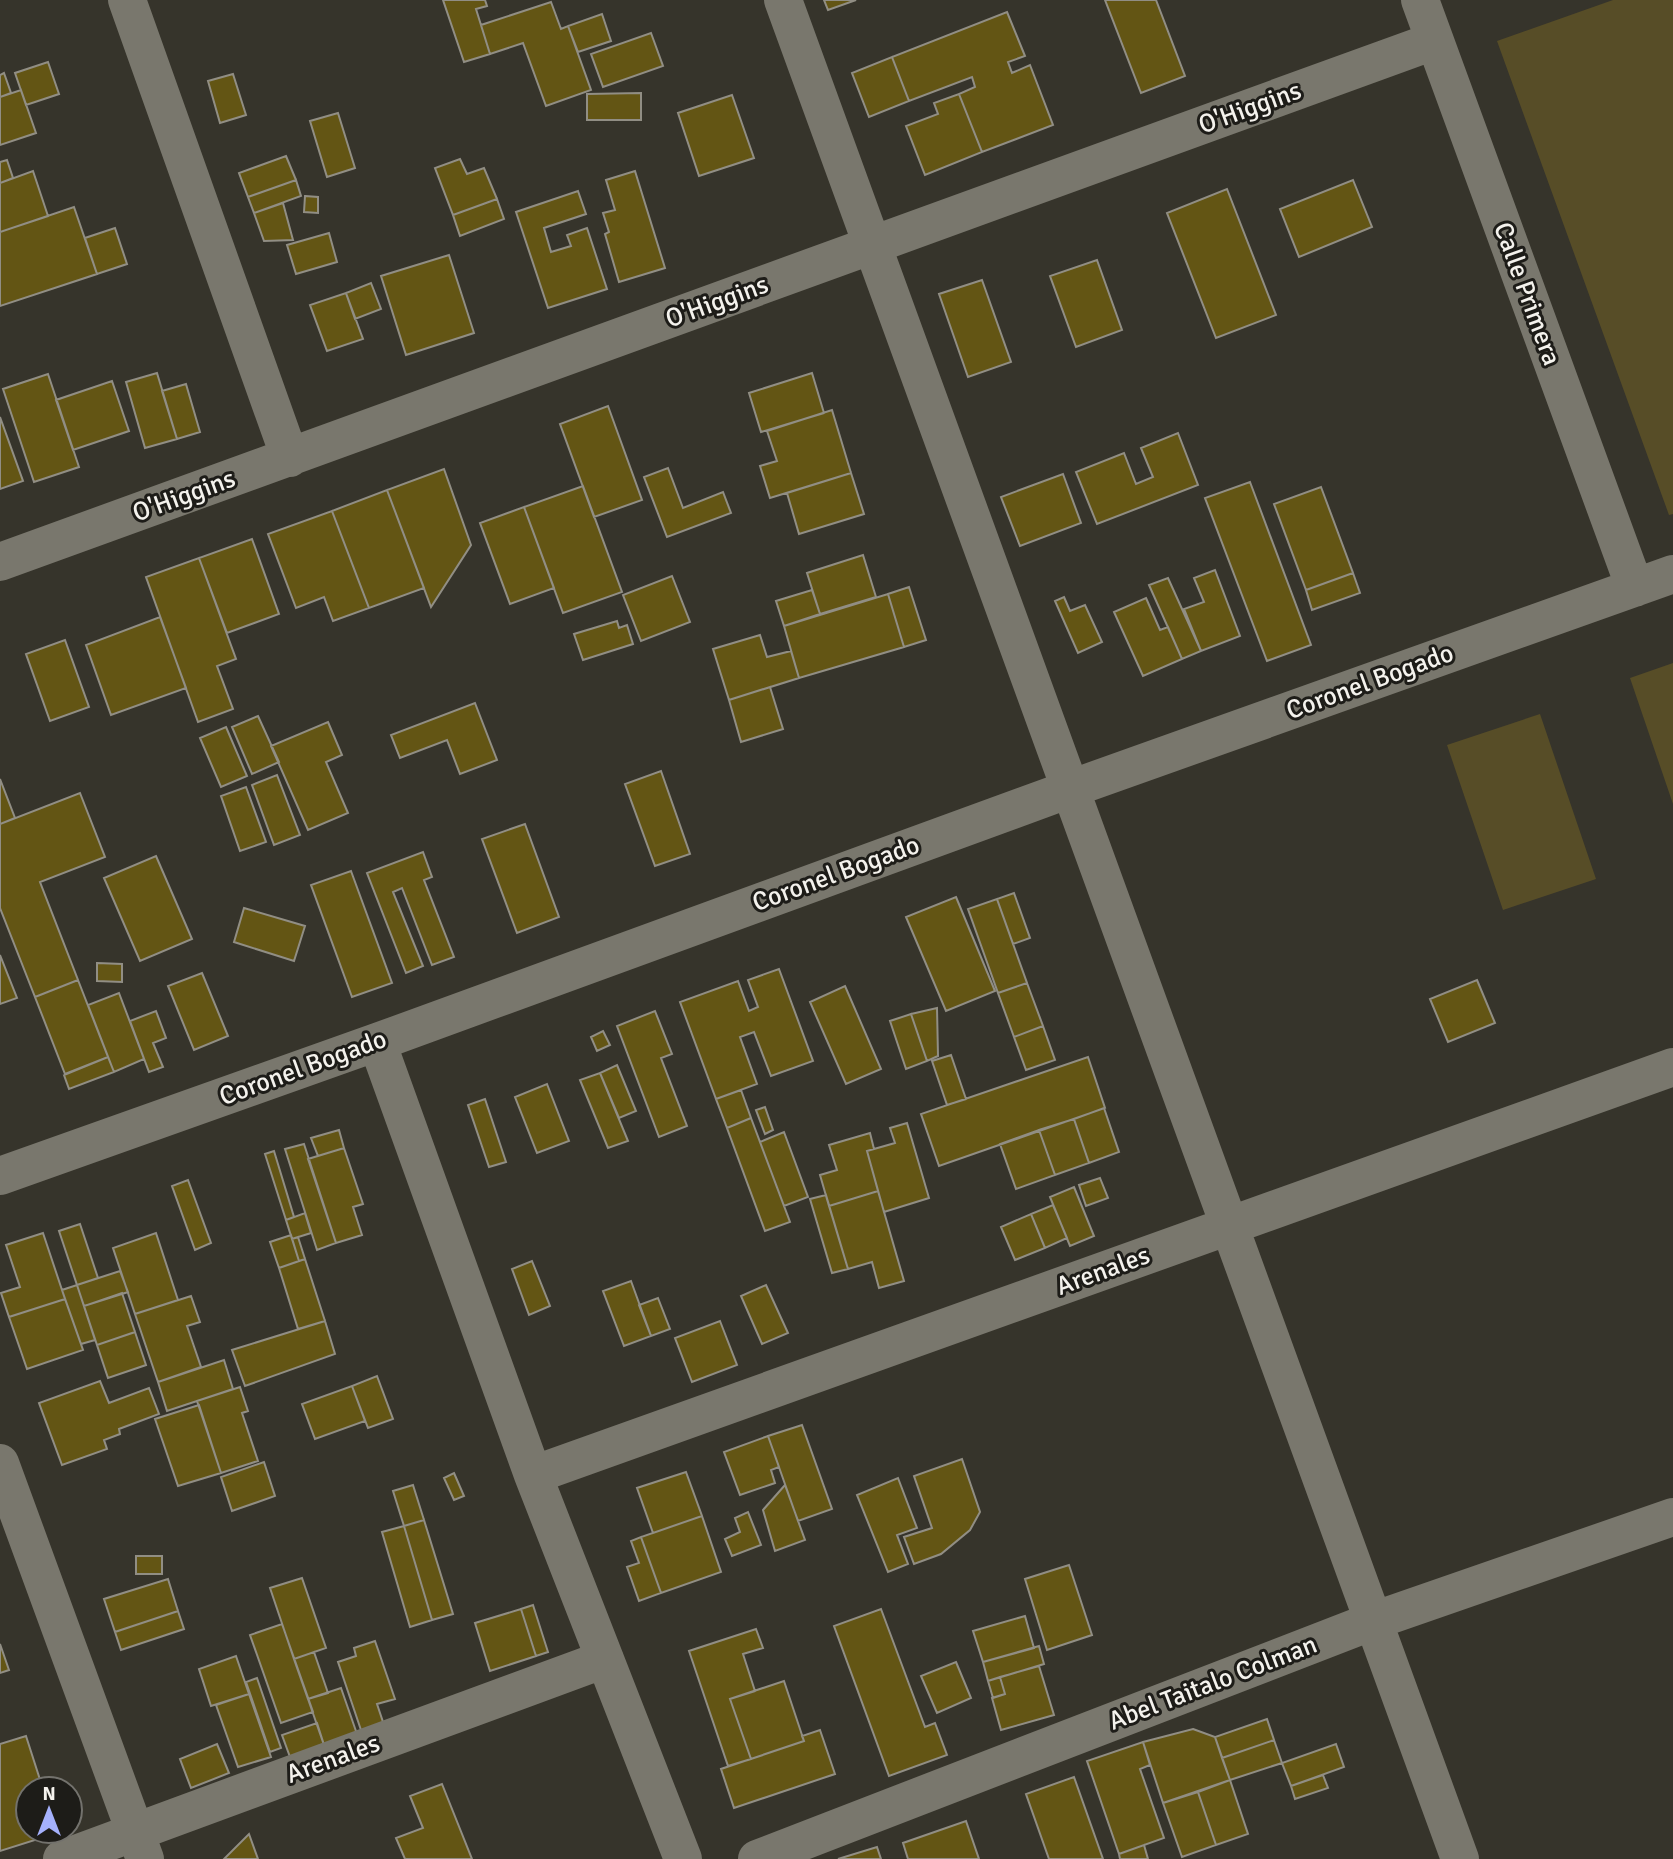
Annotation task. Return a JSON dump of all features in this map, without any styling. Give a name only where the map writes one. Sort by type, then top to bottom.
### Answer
[{"type":"street","points":[[127,0],[289,458]]},
{"type":"street","points":[[783,0],[1460,1859]]},
{"type":"street","name":"Calle Primera","points":[[1420,0],[1635,588]]},
{"type":"street","name":"O'Higgins","points":[[0,562],[1434,41]]},
{"type":"street","name":"Coronel Bogado","points":[[0,1176],[1673,574]]},
{"type":"street","points":[[377,1042],[533,1475],[683,1859]]},
{"type":"street","name":"Arenales","points":[[533,1475],[1673,1068]]},
{"type":"street","points":[[0,1463],[141,1845]]},
{"type":"street","name":"Abel Taitalo Colman","points":[[757,1859],[1373,1621],[1673,1517]]},
{"type":"street","name":"Arenales","points":[[62,1859],[141,1845],[605,1659]]},
{"type":"shaded area","points":[[1613,0],[1673,0],[1673,514],[1669,515],[1497,41]]},
{"type":"shaded area","points":[[1673,663],[1673,804],[1630,678]]},
{"type":"shaded area","points":[[1540,714],[1596,879],[1503,910],[1447,745]]},
{"type":"building","points":[[443,0],[485,0],[487,6],[476,9],[490,54],[464,62]]},
{"type":"building","points":[[824,0],[856,0],[828,10]]},
{"type":"building","points":[[1105,0],[1156,0],[1185,76],[1141,93]]},
{"type":"building","points":[[551,2],[561,29],[568,26],[591,90],[546,106],[523,43],[490,54],[481,25]]},
{"type":"building","points":[[1007,12],[1025,56],[1008,62],[1012,73],[1030,65],[1053,125],[982,152],[959,94],[975,87],[972,77],[909,101],[892,57]]},
{"type":"building","points":[[602,14],[611,41],[578,52],[568,26]]},
{"type":"building","points":[[651,33],[663,66],[603,87],[591,54]]},
{"type":"building","points":[[892,57],[909,101],[869,117],[852,73]]},
{"type":"building","points":[[48,62],[59,94],[26,105],[15,73]]},
{"type":"building","points":[[4,73],[11,93],[0,97],[0,75]]},
{"type":"building","points":[[233,74],[246,115],[220,123],[208,81]]},
{"type":"building","points":[[21,90],[36,133],[0,145],[0,97]]},
{"type":"building","points":[[641,93],[641,120],[587,120],[587,94]]},
{"type":"building","points":[[959,94],[982,152],[925,175],[906,126],[938,114],[934,103]]},
{"type":"building","points":[[732,95],[754,158],[699,176],[678,113]]},
{"type":"building","points":[[338,113],[355,168],[327,177],[310,121]]},
{"type":"building","points":[[286,156],[296,180],[248,197],[239,173]]},
{"type":"building","points":[[460,159],[467,174],[484,168],[497,199],[453,215],[435,168]]},
{"type":"building","points":[[7,160],[13,178],[0,183],[0,162]]},
{"type":"building","points":[[33,171],[48,216],[0,232],[0,183]]},
{"type":"building","points":[[635,171],[665,268],[619,282],[605,234],[609,232],[603,213],[615,210],[606,180]]},
{"type":"building","points":[[296,180],[301,196],[254,213],[248,197]]},
{"type":"building","points":[[1353,180],[1372,227],[1299,257],[1280,209]]},
{"type":"building","points":[[1227,189],[1276,315],[1216,338],[1167,213]]},
{"type":"building","points":[[578,191],[586,214],[544,228],[551,252],[571,246],[567,235],[587,228],[607,289],[548,308],[516,212]]},
{"type":"building","points":[[305,196],[318,197],[318,213],[304,212]]},
{"type":"building","points":[[497,199],[504,219],[460,236],[453,215]]},
{"type":"building","points":[[283,203],[293,240],[264,241],[254,213]]},
{"type":"building","points":[[74,207],[97,274],[0,306],[0,232]]},
{"type":"building","points":[[115,228],[127,264],[97,274],[85,238]]},
{"type":"building","points":[[329,233],[337,262],[296,274],[287,245]]},
{"type":"building","points":[[449,255],[474,333],[406,355],[381,276]]},
{"type":"building","points":[[1097,260],[1122,330],[1076,347],[1050,276]]},
{"type":"building","points":[[982,280],[1011,362],[968,377],[939,294]]},
{"type":"building","points":[[371,283],[381,309],[355,319],[346,293]]},
{"type":"building","points":[[346,293],[363,339],[327,351],[310,305]]},
{"type":"building","points":[[157,373],[177,439],[145,448],[126,382]]},
{"type":"building","points":[[812,373],[824,413],[761,432],[749,393]]},
{"type":"building","points":[[48,374],[79,467],[34,482],[3,389]]},
{"type":"building","points":[[112,381],[129,431],[73,450],[56,400]]},
{"type":"building","points":[[186,384],[200,432],[177,439],[162,391]]},
{"type":"building","points":[[608,406],[642,500],[594,517],[560,424]]},
{"type":"building","points":[[832,410],[851,473],[770,498],[760,466],[777,461],[767,431]]},
{"type":"building","points":[[0,417],[23,481],[0,489]]},
{"type":"building","points":[[1178,433],[1198,485],[1097,524],[1076,472],[1124,453],[1136,484],[1153,477],[1141,448]]},
{"type":"building","points":[[668,468],[683,508],[723,492],[731,513],[667,537],[644,477]]},
{"type":"building","points":[[444,469],[471,545],[431,607],[387,490]]},
{"type":"building","points":[[851,473],[864,514],[799,534],[787,493]]},
{"type":"building","points":[[1063,474],[1081,523],[1020,546],[1001,497]]},
{"type":"building","points":[[1250,482],[1311,645],[1267,661],[1205,498]]},
{"type":"building","points":[[583,486],[622,592],[563,613],[524,507]]},
{"type":"building","points":[[1321,487],[1353,573],[1306,590],[1274,504]]},
{"type":"building","points":[[387,490],[424,588],[369,608],[332,511]]},
{"type":"building","points":[[524,507],[554,588],[510,604],[480,523]]},
{"type":"building","points":[[332,511],[369,608],[333,621],[324,597],[296,608],[268,534]]},
{"type":"building","points":[[252,539],[279,614],[227,633],[199,558]]},
{"type":"building","points":[[863,555],[876,597],[820,614],[807,573]]},
{"type":"building","points":[[199,558],[236,659],[217,666],[233,709],[198,722],[146,577]]},
{"type":"building","points":[[1215,570],[1240,636],[1201,651],[1184,609],[1204,602],[1194,578]]},
{"type":"building","points":[[1353,573],[1360,593],[1312,610],[1306,590]]},
{"type":"building","points":[[672,576],[690,622],[641,641],[623,595]]},
{"type":"building","points":[[1168,578],[1201,651],[1182,659],[1149,585]]},
{"type":"building","points":[[909,587],[926,640],[904,647],[888,594]]},
{"type":"building","points":[[812,590],[820,614],[784,626],[776,601]]},
{"type":"building","points":[[888,594],[904,647],[799,678],[784,626]]},
{"type":"building","points":[[1064,597],[1070,611],[1085,605],[1102,642],[1078,653],[1055,601]]},
{"type":"building","points":[[1146,598],[1160,630],[1168,627],[1182,659],[1143,676],[1114,612]]},
{"type":"building","points":[[160,617],[186,688],[111,715],[86,645]]},
{"type":"building","points":[[617,621],[619,628],[627,625],[633,644],[583,660],[574,634]]},
{"type":"building","points":[[760,635],[767,657],[791,651],[799,678],[729,700],[713,649]]},
{"type":"building","points":[[65,640],[89,707],[50,721],[26,654]]},
{"type":"building","points":[[770,687],[783,729],[741,742],[729,700]]},
{"type":"building","points":[[475,703],[497,760],[460,774],[447,740],[400,758],[391,735]]},
{"type":"building","points":[[258,716],[279,762],[252,774],[232,727]]},
{"type":"building","points":[[328,722],[342,755],[326,762],[348,813],[308,830],[271,746]]},
{"type":"building","points":[[226,727],[247,776],[221,787],[200,738]]},
{"type":"building","points":[[661,771],[690,854],[655,866],[625,784]]},
{"type":"building","points":[[277,775],[300,835],[274,845],[252,785]]},
{"type":"building","points":[[0,779],[15,818],[0,824]]},
{"type":"building","points":[[246,787],[266,842],[240,851],[221,796]]},
{"type":"building","points":[[80,793],[105,857],[40,882],[78,980],[35,997],[0,908],[0,824]]},
{"type":"building","points":[[525,824],[559,917],[517,933],[482,839]]},
{"type":"building","points":[[423,852],[432,877],[424,880],[454,957],[432,965],[402,888],[393,892],[423,966],[406,973],[367,873]]},
{"type":"building","points":[[156,856],[192,939],[140,961],[104,878]]},
{"type":"building","points":[[351,871],[392,983],[352,997],[311,885]]},
{"type":"building","points":[[1014,893],[1030,938],[1013,944],[997,899]]},
{"type":"building","points":[[956,897],[995,991],[946,1011],[906,917]]},
{"type":"building","points":[[997,899],[1027,983],[998,993],[968,909]]},
{"type":"building","points":[[244,908],[305,926],[294,961],[234,942]]},
{"type":"building","points":[[0,955],[17,998],[0,1004]]},
{"type":"building","points":[[97,963],[122,964],[122,982],[97,981]]},
{"type":"building","points":[[779,969],[813,1061],[771,1076],[754,1032],[740,1037],[757,1084],[716,1099],[680,1002],[738,981],[749,1011],[758,1007],[748,980]]},
{"type":"building","points":[[202,973],[228,1036],[194,1050],[168,986]]},
{"type":"building","points":[[78,980],[108,1057],[65,1074],[35,997]]},
{"type":"building","points":[[1477,980],[1495,1023],[1448,1042],[1430,999]]},
{"type":"building","points":[[1027,983],[1043,1026],[1014,1037],[998,993]]},
{"type":"building","points":[[845,986],[881,1069],[846,1084],[810,1002]]},
{"type":"building","points":[[119,993],[144,1059],[114,1072],[88,1005]]},
{"type":"building","points":[[937,1008],[938,1056],[927,1061],[911,1014]]},
{"type":"building","points":[[156,1011],[166,1038],[153,1043],[163,1067],[149,1072],[130,1021]]},
{"type":"building","points":[[655,1011],[672,1054],[661,1058],[687,1126],[659,1137],[617,1026]]},
{"type":"building","points":[[911,1014],[927,1061],[906,1069],[890,1021]]},
{"type":"building","points":[[1043,1026],[1055,1060],[1026,1070],[1014,1037]]},
{"type":"building","points":[[603,1031],[610,1045],[597,1051],[591,1037]]},
{"type":"building","points":[[951,1055],[966,1099],[947,1105],[932,1061]]},
{"type":"building","points":[[108,1057],[114,1072],[69,1089],[64,1075]]},
{"type":"building","points":[[1088,1057],[1105,1108],[939,1166],[921,1114]]},
{"type":"building","points":[[617,1065],[636,1111],[619,1118],[600,1073]]},
{"type":"building","points":[[600,1073],[628,1141],[608,1148],[580,1080]]},
{"type":"building","points":[[547,1084],[569,1141],[537,1153],[515,1097]]},
{"type":"building","points":[[741,1090],[751,1118],[727,1128],[716,1099]]},
{"type":"building","points":[[485,1099],[506,1162],[489,1167],[468,1105]]},
{"type":"building","points":[[765,1107],[773,1130],[765,1134],[756,1110]]},
{"type":"building","points":[[1104,1108],[1119,1152],[1089,1163],[1074,1119]]},
{"type":"building","points":[[751,1118],[790,1222],[765,1231],[727,1128]]},
{"type":"building","points":[[1074,1119],[1089,1163],[1055,1175],[1039,1130]]},
{"type":"building","points":[[907,1123],[929,1198],[884,1212],[867,1151],[895,1143],[890,1128]]},
{"type":"building","points":[[339,1130],[344,1148],[318,1156],[311,1138]]},
{"type":"building","points":[[1039,1130],[1055,1175],[1016,1189],[1000,1144]]},
{"type":"building","points":[[784,1132],[808,1197],[784,1206],[760,1142]]},
{"type":"building","points":[[870,1133],[874,1149],[867,1151],[878,1191],[829,1206],[820,1175],[837,1170],[829,1145]]},
{"type":"building","points":[[304,1144],[336,1243],[317,1250],[285,1149]]},
{"type":"building","points":[[344,1148],[363,1204],[353,1207],[362,1235],[336,1243],[308,1159]]},
{"type":"building","points":[[274,1151],[294,1217],[286,1220],[265,1154]]},
{"type":"building","points":[[1100,1178],[1108,1198],[1086,1206],[1079,1185]]},
{"type":"building","points":[[188,1180],[211,1243],[195,1250],[172,1186]]},
{"type":"building","points":[[1074,1187],[1094,1236],[1070,1246],[1050,1197]]},
{"type":"building","points":[[878,1191],[904,1281],[879,1288],[872,1262],[848,1269],[829,1206]]},
{"type":"building","points":[[826,1195],[848,1269],[832,1273],[810,1199]]},
{"type":"building","points":[[1053,1205],[1067,1238],[1045,1248],[1031,1214]]},
{"type":"building","points":[[305,1213],[311,1233],[292,1239],[286,1220]]},
{"type":"building","points":[[1031,1214],[1045,1248],[1015,1260],[1001,1227]]},
{"type":"building","points":[[80,1224],[98,1278],[77,1285],[59,1231]]},
{"type":"building","points":[[43,1233],[65,1299],[9,1317],[1,1293],[20,1287],[6,1245]]},
{"type":"building","points":[[156,1233],[178,1300],[135,1314],[113,1248]]},
{"type":"building","points":[[291,1235],[299,1261],[279,1268],[270,1242]]},
{"type":"building","points":[[298,1237],[305,1259],[299,1261],[292,1239]]},
{"type":"building","points":[[305,1259],[325,1321],[298,1329],[279,1268]]},
{"type":"building","points":[[532,1261],[550,1306],[529,1315],[512,1269]]},
{"type":"building","points":[[120,1271],[128,1292],[84,1306],[77,1285]]},
{"type":"building","points":[[631,1281],[651,1336],[624,1346],[603,1291]]},
{"type":"building","points":[[77,1285],[95,1340],[81,1344],[62,1290]]},
{"type":"building","points":[[766,1285],[788,1333],[762,1344],[741,1296]]},
{"type":"building","points":[[122,1293],[135,1332],[97,1345],[84,1306]]},
{"type":"building","points":[[191,1296],[200,1322],[187,1326],[201,1367],[158,1382],[135,1314]]},
{"type":"building","points":[[658,1298],[670,1329],[651,1336],[639,1305]]},
{"type":"building","points":[[65,1299],[83,1350],[27,1369],[9,1317]]},
{"type":"building","points":[[325,1321],[335,1354],[245,1386],[232,1350]]},
{"type":"building","points":[[720,1321],[737,1365],[692,1382],[675,1338]]},
{"type":"building","points":[[135,1332],[146,1365],[108,1378],[97,1345]]},
{"type":"building","points":[[224,1360],[233,1389],[167,1411],[158,1382]]},
{"type":"building","points":[[377,1376],[393,1419],[368,1428],[352,1386]]},
{"type":"building","points":[[100,1381],[109,1403],[149,1388],[159,1414],[119,1429],[120,1434],[104,1440],[107,1449],[62,1465],[39,1403]]},
{"type":"building","points":[[352,1386],[365,1421],[315,1439],[302,1404]]},
{"type":"building","points":[[240,1387],[248,1411],[242,1413],[258,1461],[221,1473],[197,1401]]},
{"type":"building","points":[[199,1405],[221,1473],[178,1486],[155,1419]]},
{"type":"building","points":[[802,1425],[832,1509],[798,1521],[768,1436]]},
{"type":"building","points":[[768,1436],[779,1467],[771,1470],[775,1483],[740,1495],[724,1452]]},
{"type":"building","points":[[962,1459],[980,1512],[970,1530],[941,1554],[914,1564],[904,1537],[932,1528],[914,1476]]},
{"type":"building","points":[[264,1462],[275,1496],[232,1511],[221,1477]]},
{"type":"building","points":[[686,1472],[702,1516],[653,1533],[637,1488]]},
{"type":"building","points":[[454,1473],[464,1496],[454,1500],[444,1478]]},
{"type":"building","points":[[898,1478],[917,1528],[897,1535],[908,1564],[888,1572],[857,1495]]},
{"type":"building","points":[[413,1485],[424,1520],[404,1526],[393,1491]]},
{"type":"building","points":[[785,1485],[805,1540],[775,1551],[763,1510]]},
{"type":"building","points":[[748,1512],[761,1545],[732,1556],[725,1539],[740,1532],[735,1518]]},
{"type":"building","points":[[702,1516],[721,1572],[661,1593],[641,1537]]},
{"type":"building","points":[[424,1520],[453,1614],[432,1620],[404,1526]]},
{"type":"building","points":[[404,1526],[432,1620],[410,1627],[382,1532]]},
{"type":"building","points":[[641,1537],[661,1593],[639,1601],[627,1567],[639,1563],[631,1541]]},
{"type":"building","points":[[136,1556],[162,1556],[162,1574],[136,1574]]},
{"type":"building","points":[[1069,1565],[1092,1635],[1047,1650],[1025,1579]]},
{"type":"building","points":[[302,1578],[326,1648],[294,1659],[270,1588]]},
{"type":"building","points":[[168,1579],[178,1611],[115,1632],[104,1599]]},
{"type":"building","points":[[533,1605],[548,1652],[536,1656],[521,1609]]},
{"type":"building","points":[[521,1609],[536,1656],[490,1671],[475,1623]]},
{"type":"building","points":[[881,1609],[925,1727],[935,1723],[947,1755],[889,1776],[834,1626]]},
{"type":"building","points":[[178,1611],[184,1629],[121,1650],[115,1632]]},
{"type":"building","points":[[1025,1616],[1034,1648],[983,1662],[973,1631]]},
{"type":"building","points":[[282,1624],[313,1712],[281,1723],[250,1635]]},
{"type":"building","points":[[756,1629],[763,1648],[743,1654],[755,1691],[730,1699],[751,1759],[728,1766],[689,1651]]},
{"type":"building","points":[[375,1641],[395,1699],[377,1704],[385,1728],[363,1736],[338,1662],[356,1656],[354,1648]]},
{"type":"building","points":[[0,1644],[9,1670],[0,1673]]},
{"type":"building","points":[[1039,1646],[1044,1664],[988,1681],[983,1662]]},
{"type":"building","points":[[314,1652],[328,1693],[308,1699],[294,1659]]},
{"type":"building","points":[[236,1656],[249,1694],[211,1706],[199,1669]]},
{"type":"building","points":[[956,1662],[971,1698],[937,1713],[921,1676]]},
{"type":"building","points":[[1039,1666],[1054,1715],[1001,1730],[992,1698],[1005,1694],[1000,1677]]},
{"type":"building","points":[[1000,1677],[1005,1694],[993,1698],[988,1681]]},
{"type":"building","points":[[257,1678],[281,1748],[270,1752],[246,1682]]},
{"type":"building","points":[[784,1681],[804,1741],[751,1759],[730,1699]]},
{"type":"building","points":[[341,1688],[357,1734],[324,1745],[308,1699]]},
{"type":"building","points":[[249,1694],[271,1757],[238,1767],[216,1705]]},
{"type":"building","points":[[1267,1719],[1274,1740],[1222,1758],[1215,1737]]},
{"type":"building","points":[[317,1723],[324,1745],[290,1757],[282,1735]]},
{"type":"building","points":[[1193,1729],[1215,1737],[1230,1780],[1163,1803],[1143,1742]]},
{"type":"building","points":[[820,1730],[835,1774],[734,1808],[721,1769],[804,1741],[802,1736]]},
{"type":"building","points":[[26,1736],[39,1775],[14,1775],[14,1845],[19,1845],[0,1851],[0,1744]]},
{"type":"building","points":[[1274,1740],[1282,1763],[1230,1780],[1222,1758]]},
{"type":"building","points":[[1143,1742],[1150,1765],[1140,1769],[1164,1838],[1119,1854],[1087,1761]]},
{"type":"building","points":[[217,1744],[229,1773],[191,1788],[180,1759]]},
{"type":"building","points":[[1336,1744],[1344,1767],[1291,1786],[1282,1763]]},
{"type":"building","points":[[1323,1775],[1328,1788],[1295,1799],[1291,1786]]},
{"type":"building","points":[[1074,1777],[1103,1859],[1049,1859],[1026,1794]]},
{"type":"building","points":[[1230,1780],[1248,1834],[1216,1845],[1198,1792]]},
{"type":"building","points":[[442,1784],[472,1859],[405,1859],[396,1838],[423,1828],[410,1796]]},
{"type":"building","points":[[1198,1792],[1216,1845],[1182,1857],[1163,1803]]},
{"type":"building","points":[[966,1821],[979,1859],[908,1859],[903,1843]]},
{"type":"building","points":[[249,1834],[258,1859],[224,1859]]},
{"type":"building","points":[[1144,1845],[1148,1859],[1120,1859],[1119,1854]]},
{"type":"building","points":[[877,1847],[881,1859],[838,1859]]}]
